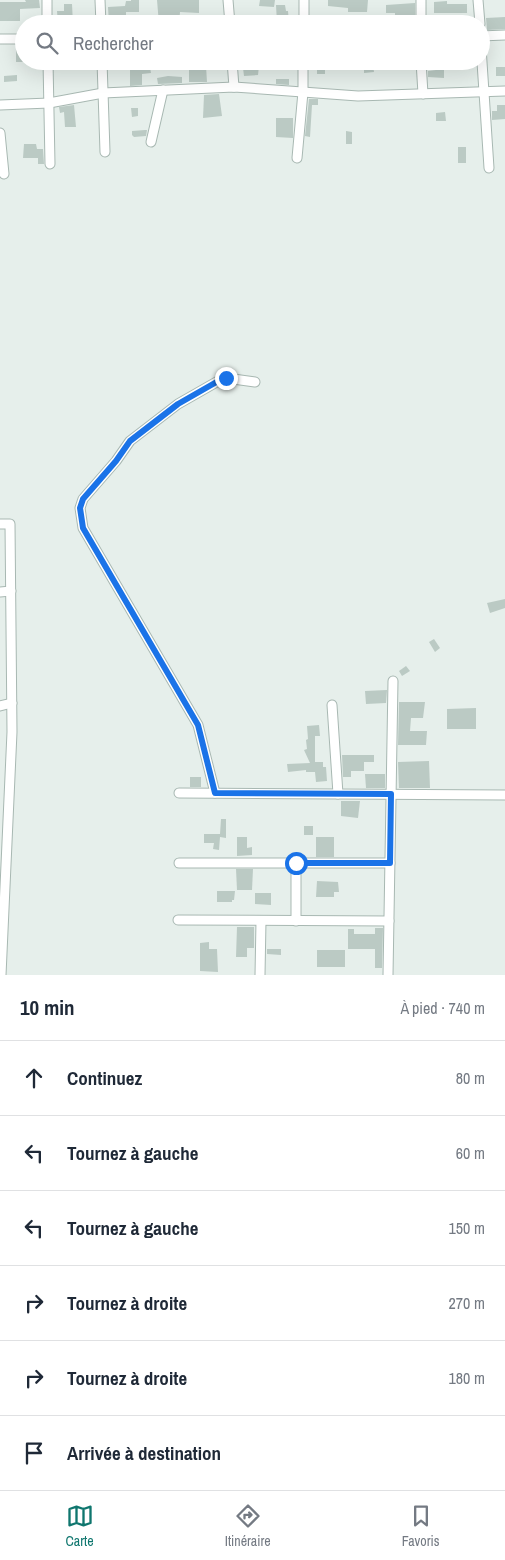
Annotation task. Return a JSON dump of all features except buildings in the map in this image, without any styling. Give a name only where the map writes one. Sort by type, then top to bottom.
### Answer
[{"type":"street","points":[[47,0],[47,15]]},
{"type":"street","points":[[100,0],[101,15]]},
{"type":"street","points":[[228,0],[229,15]]},
{"type":"street","points":[[304,0],[304,15]]},
{"type":"street","points":[[421,0],[421,15]]},
{"type":"street","points":[[478,0],[479,15]]},
{"type":"street","points":[[490,36],[505,36]]},
{"type":"street","points":[[0,39],[15,39]]},
{"type":"street","points":[[48,70],[50,164]]},
{"type":"street","points":[[102,70],[104,152]]},
{"type":"street","points":[[233,70],[234,87]]},
{"type":"street","points":[[297,158],[303,70]]},
{"type":"street","points":[[422,70],[423,94]]},
{"type":"street","points":[[482,70],[489,168]]},
{"type":"street","points":[[0,105],[49,103],[103,93],[234,87],[358,96],[505,92]]},
{"type":"street","points":[[151,142],[163,90]]},
{"type":"street","points":[[0,133],[4,174]]},
{"type":"street","points":[[215,793],[198,725],[83,528],[80,508],[83,499],[116,461],[130,441],[178,404],[226,378],[255,382]]},
{"type":"street","points":[[0,524],[10,524],[12,703],[4,809],[1,975]]},
{"type":"street","points":[[0,592],[11,591]]},
{"type":"street","points":[[388,975],[392,681]]},
{"type":"street","points":[[0,706],[12,703]]},
{"type":"street","points":[[332,705],[338,794]]},
{"type":"street","points":[[179,793],[505,795]]},
{"type":"street","points":[[179,863],[390,863]]},
{"type":"street","points":[[296,863],[296,921]]},
{"type":"street","points":[[178,920],[389,921]]},
{"type":"street","points":[[260,975],[261,920]]},
{"type":"route","points":[[226,378],[178,404],[130,441],[116,461],[83,499],[80,508],[81,519],[83,528],[198,725],[215,793],[391,794],[390,863],[296,863]]}]
